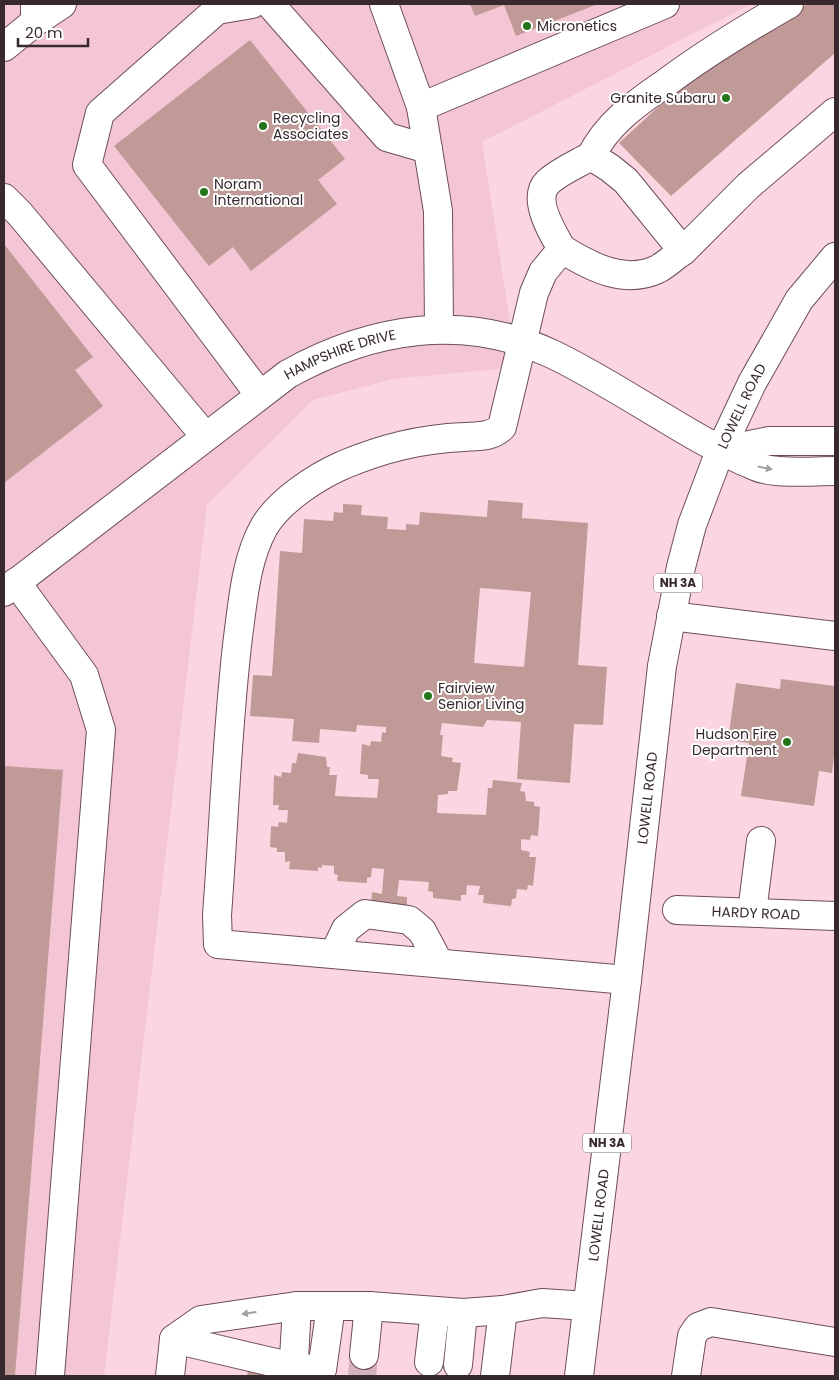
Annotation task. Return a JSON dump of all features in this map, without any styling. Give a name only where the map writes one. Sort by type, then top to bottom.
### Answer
[{"type":"main road","points":[[4,47],[35,13],[62,4]]},
{"type":"main road","points":[[252,4],[217,10],[100,112],[87,165],[259,394]]},
{"type":"main road","points":[[270,4],[387,137],[428,148]]},
{"type":"main road","points":[[384,4],[421,107],[428,148],[438,211],[439,329]]},
{"type":"main road","points":[[421,107],[665,4]]},
{"type":"main road","points":[[789,4],[697,60],[625,112],[606,131],[591,156],[547,183],[542,196],[544,212],[551,233],[562,250],[588,265],[615,274],[637,276],[658,268],[683,250],[748,186],[835,112]]},
{"type":"main road","points":[[591,156],[626,181],[683,250]]},
{"type":"main road","points":[[4,198],[20,214],[205,436]]},
{"type":"main road","points":[[562,250],[544,272],[534,293],[502,427],[496,433],[481,436],[440,438],[405,444],[360,458],[330,471],[307,485],[280,508],[265,525],[256,543],[242,605],[233,682],[217,915],[218,944],[627,980]]},
{"type":"main road","name":"LOWELL ROAD","points":[[578,1376],[627,980],[662,666],[681,567],[692,525],[720,450],[752,383],[799,300],[835,256]]},
{"type":"main road","name":"HAMPSHIRE DRIVE","points":[[10,587],[259,394],[288,374],[315,359],[341,349],[378,338],[416,331],[439,329],[495,335],[523,343],[551,354],[588,373],[720,450],[763,469],[798,472],[835,471]]},
{"type":"main road","points":[[720,450],[769,441],[835,441]]},
{"type":"main road","points":[[10,587],[84,675],[101,730],[50,1376]]},
{"type":"main road","points":[[671,616],[835,636]]},
{"type":"main road","points":[[752,912],[761,841]]},
{"type":"main road","name":"HARDY ROAD","points":[[677,910],[835,916]]},
{"type":"main road","points":[[334,954],[346,929],[364,914],[409,920],[422,931],[439,963]]},
{"type":"main road","points":[[170,1376],[174,1339],[202,1320],[297,1306],[369,1306],[463,1313],[503,1310],[542,1303],[587,1306]]},
{"type":"main road","points":[[293,1371],[297,1306]]},
{"type":"main road","points":[[174,1339],[293,1371],[322,1370],[331,1306]]},
{"type":"main road","points":[[364,1355],[369,1306]]},
{"type":"main road","points":[[495,1376],[503,1310]]},
{"type":"main road","points":[[429,1362],[435,1311]]},
{"type":"main road","points":[[458,1365],[463,1313]]},
{"type":"main road","points":[[686,1376],[692,1336],[698,1327],[711,1322],[835,1342]]},
{"type":"shaded area","points":[[4,4],[751,4],[482,142],[517,367],[393,379],[313,400],[207,505],[104,1376],[4,1376]]},
{"type":"building","name":"Micronetics","points":[[470,4],[598,4],[516,36],[504,5],[475,16]]},
{"type":"building","name":"Granite Subaru","points":[[808,4],[835,4],[835,53],[671,196],[619,143],[722,48]]},
{"type":"building","points":[[250,40],[345,159],[318,180],[337,204],[251,271],[233,247],[209,266],[114,146]]},
{"type":"building","points":[[4,244],[93,357],[75,370],[103,406],[4,483]]},
{"type":"building","name":"Fairview Senior Living","points":[[488,500],[523,503],[522,518],[588,523],[578,665],[607,667],[603,725],[574,724],[570,783],[517,779],[521,722],[487,720],[483,727],[442,723],[440,735],[443,735],[441,756],[453,758],[452,762],[461,763],[457,791],[448,791],[448,794],[438,795],[437,813],[486,815],[488,788],[492,788],[493,780],[522,783],[520,791],[525,792],[526,801],[534,802],[534,806],[540,807],[538,836],[531,835],[530,840],[521,839],[521,850],[530,852],[529,857],[536,857],[533,886],[528,885],[527,890],[517,889],[516,898],[512,899],[511,906],[483,903],[484,895],[478,895],[480,886],[467,885],[466,895],[461,895],[461,901],[433,898],[433,892],[428,891],[429,882],[399,880],[397,896],[407,897],[407,930],[370,928],[372,892],[382,894],[384,869],[372,868],[371,877],[367,878],[367,883],[337,881],[338,875],[334,874],[334,866],[322,865],[322,868],[318,867],[318,871],[289,869],[290,861],[285,862],[285,852],[277,852],[277,848],[270,847],[271,826],[278,827],[279,822],[287,823],[288,810],[278,810],[279,805],[273,805],[274,775],[281,777],[282,772],[291,773],[292,763],[296,763],[298,753],[326,757],[327,767],[330,767],[329,775],[337,775],[335,796],[377,798],[379,779],[368,779],[368,775],[360,774],[362,744],[370,746],[371,741],[381,742],[382,732],[386,733],[386,727],[357,725],[356,732],[320,729],[319,743],[292,741],[294,719],[250,716],[253,675],[272,676],[280,551],[302,553],[304,519],[333,521],[334,512],[343,513],[343,504],[362,505],[361,515],[388,517],[387,529],[406,530],[406,524],[419,525],[420,512],[487,517]],"holes":[[[480,588],[531,592],[524,667],[474,663]]]},
{"type":"building","name":"Hudson Fire Department","points":[[781,679],[835,686],[835,748],[832,773],[819,771],[814,806],[741,796],[749,743],[728,740],[736,683],[780,689]]},
{"type":"building","points":[[4,766],[63,770],[15,1376],[4,1376]]},
{"type":"building","points":[[248,1370],[272,1376],[247,1376]]},
{"type":"tunnel","points":[[362,1376],[364,1355]]},
{"type":"place","name":"Micronetics","points":[[527,26]]},
{"type":"place","name":"Granite Subaru","points":[[726,98]]},
{"type":"place","name":"Recycling Associates","points":[[263,126]]},
{"type":"place","name":"Noram International","points":[[204,192]]},
{"type":"place","name":"Fairview Senior Living","points":[[428,696]]},
{"type":"place","name":"Hudson Fire Department","points":[[787,742]]}]
